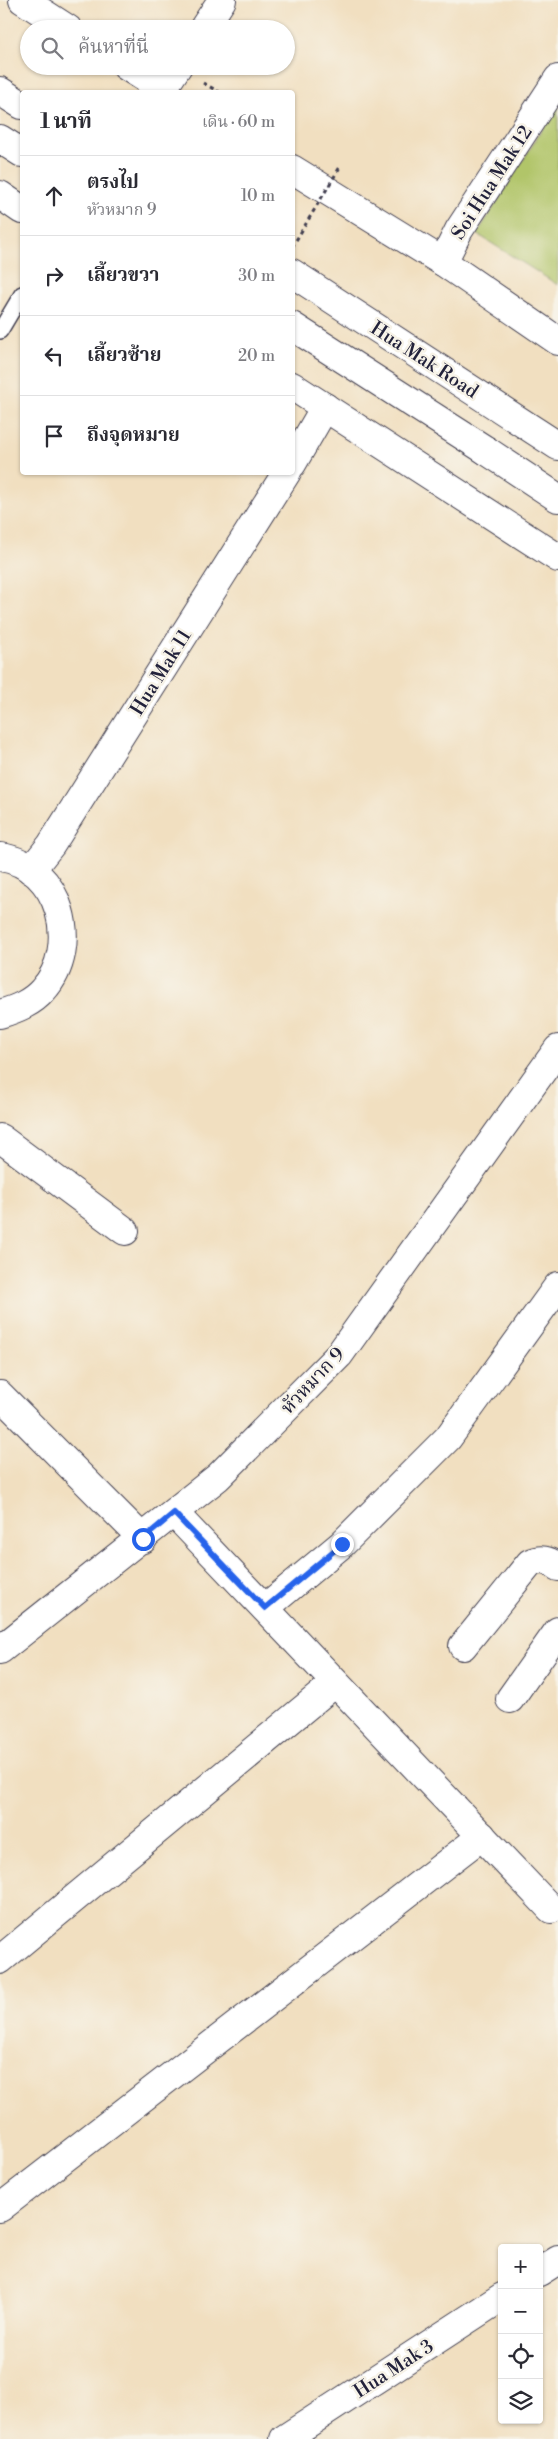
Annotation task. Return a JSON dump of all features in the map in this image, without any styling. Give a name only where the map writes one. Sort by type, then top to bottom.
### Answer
[{"type":"street","points":[[23,0],[54,20]]},
{"type":"street","points":[[209,20],[222,0]]},
{"type":"street","points":[[140,75],[162,90]]},
{"type":"street","points":[[165,90],[173,75]]},
{"type":"street","name":"Soi Hua Mak 12","points":[[443,262],[459,230],[558,79]]},
{"type":"street","points":[[0,91],[20,104]]},
{"type":"street","points":[[0,139],[20,152]]},
{"type":"street","points":[[295,172],[443,262],[558,341]]},
{"type":"street","points":[[0,195],[20,209]]},
{"type":"street","name":"Hua Mak Road","points":[[295,275],[558,446]]},
{"type":"street","points":[[295,328],[558,498]]},
{"type":"street","points":[[295,388],[558,558]]},
{"type":"street","points":[[295,459],[325,407]]},
{"type":"street","name":"Hua Mak 11","points":[[31,870],[51,845],[285,475]]},
{"type":"street","points":[[0,857],[8,858],[31,870],[50,890],[62,914],[65,942],[58,968],[43,991],[21,1008],[0,1014]]},
{"type":"street","name":"หัวหมาก 9","points":[[0,1650],[218,1478],[339,1354],[558,1049]]},
{"type":"street","points":[[0,1138],[125,1231]]},
{"type":"street","points":[[265,1608],[342,1544],[448,1438],[558,1286]]},
{"type":"street","points":[[0,1395],[143,1539]]},
{"type":"street","points":[[174,1513],[551,1909]]},
{"type":"street","points":[[463,1646],[530,1564],[538,1559],[545,1560],[558,1567]]},
{"type":"street","points":[[510,1699],[558,1631]]},
{"type":"street","points":[[0,1960],[336,1683]]},
{"type":"street","points":[[0,2208],[482,1836]]},
{"type":"street","points":[[543,2269],[558,2260]]},
{"type":"street","name":"Hua Mak 3","points":[[284,2439],[498,2300]]},
{"type":"lane","points":[[0,331],[20,297]]},
{"type":"path","points":[[295,242],[340,167]]},
{"type":"green space","points":[[558,104],[558,285],[477,234]]},
{"type":"route","points":[[143,1539],[174,1513],[265,1608],[342,1544]]}]
